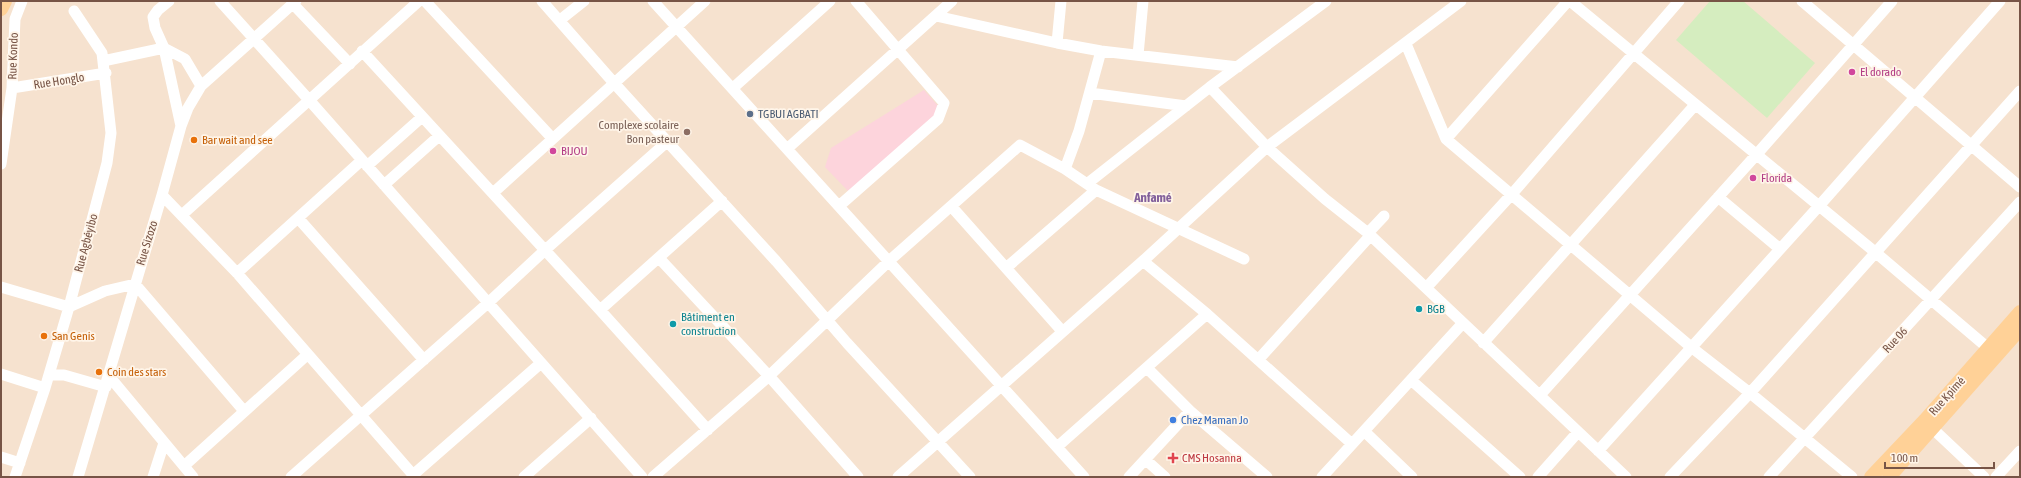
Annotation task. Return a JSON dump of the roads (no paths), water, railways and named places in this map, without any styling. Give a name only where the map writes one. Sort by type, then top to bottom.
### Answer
[{"type":"main road","points":[[1,9],[5,1]]},
{"type":"main road","name":"Rue Kpimé","points":[[1871,477],[1925,420],[2020,312]]},
{"type":"main road","name":"Rue Kpimé","points":[[1889,477],[2020,329]]},
{"type":"street","name":"Rue Kondo","points":[[1,164],[12,88],[15,19],[22,1]]},
{"type":"street","name":"Rue Sizozo","points":[[78,477],[181,126],[164,48],[154,23],[153,16],[169,1]]},
{"type":"street","points":[[220,1],[642,477]]},
{"type":"street","points":[[183,214],[310,101],[362,51],[419,1]]},
{"type":"street","points":[[426,1],[552,138]]},
{"type":"street","points":[[542,1],[614,83],[970,477]]},
{"type":"street","points":[[560,20],[584,1]]},
{"type":"street","points":[[653,1],[788,148],[1084,477]]},
{"type":"street","points":[[493,193],[705,1]]},
{"type":"street","points":[[733,88],[830,1]]},
{"type":"street","points":[[839,206],[938,119],[944,103],[856,1]]},
{"type":"street","points":[[788,148],[952,1]]},
{"type":"street","points":[[1057,43],[1061,1]]},
{"type":"street","points":[[1138,55],[1143,1]]},
{"type":"street","points":[[1006,268],[1092,186],[1186,106],[1326,1]]},
{"type":"street","points":[[898,477],[1143,261],[1267,146],[1406,44],[1461,1]]},
{"type":"street","points":[[1446,139],[1569,1],[1635,53],[1695,105],[1757,154],[1988,348]]},
{"type":"street","points":[[1426,288],[1512,194],[1679,1]]},
{"type":"street","points":[[1802,1],[2020,187]]},
{"type":"street","points":[[1540,395],[1757,154],[1892,1]]},
{"type":"street","points":[[1598,451],[1819,206],[2000,1]]},
{"type":"street","points":[[181,126],[188,108],[201,86],[295,2],[350,64]]},
{"type":"street","name":"Rue Agbéyibo","points":[[15,477],[45,388],[69,307],[107,163],[111,133],[106,73],[102,53],[74,11]]},
{"type":"street","points":[[936,16],[1057,43],[1138,55],[1238,66]]},
{"type":"street","points":[[1406,44],[1446,139],[1692,347],[1750,392],[1804,439],[1852,477]]},
{"type":"street","points":[[103,61],[164,48],[185,59],[201,86]]},
{"type":"street","points":[[1065,169],[1090,93],[1101,50]]},
{"type":"street","points":[[362,51],[708,430]]},
{"type":"street","name":"Rue Honglo","points":[[12,88],[106,73]]},
{"type":"street","points":[[1210,87],[1267,146],[1325,200],[1369,235],[1626,477]]},
{"type":"street","points":[[1670,477],[1750,392],[2020,91]]},
{"type":"street","points":[[1090,93],[1186,106]]},
{"type":"street","points":[[1483,343],[1695,105]]},
{"type":"street","points":[[237,273],[298,218],[422,117]]},
{"type":"street","points":[[384,185],[439,136]]},
{"type":"street","points":[[297,475],[361,415],[488,303],[544,250],[668,141]]},
{"type":"street","points":[[653,477],[769,376],[890,261],[1020,146],[1065,169],[1092,186],[1176,229],[1244,260]]},
{"type":"street","points":[[162,194],[183,214],[237,273],[414,476],[541,363]]},
{"type":"street","points":[[1718,197],[1780,249]]},
{"type":"street","points":[[600,310],[722,201]]},
{"type":"street","name":"Rue 06","points":[[1769,477],[2020,202]]},
{"type":"street","points":[[951,206],[1062,331]]},
{"type":"street","points":[[1258,360],[1369,235],[1384,216]]},
{"type":"street","points":[[298,218],[424,360]]},
{"type":"street","points":[[659,258],[769,376],[858,477]]},
{"type":"street","points":[[1143,261],[1207,314],[1352,444]]},
{"type":"street","points":[[1,287],[69,307],[106,291],[135,284],[244,411]]},
{"type":"street","points":[[1058,447],[1207,314]]},
{"type":"street","points":[[1322,477],[1462,324]]},
{"type":"street","points":[[184,466],[307,355]]},
{"type":"street","points":[[1147,368],[1190,410],[1267,477]]},
{"type":"street","points":[[1,374],[45,388]]},
{"type":"street","points":[[49,375],[64,375],[107,382],[164,443],[193,477]]},
{"type":"street","points":[[1411,380],[1520,477]]},
{"type":"street","points":[[1129,477],[1190,410]]},
{"type":"street","points":[[524,477],[591,418]]},
{"type":"street","points":[[1932,428],[1984,477]]},
{"type":"street","points":[[1364,431],[1412,477]]},
{"type":"street","points":[[1538,477],[1578,432]]},
{"type":"street","points":[[153,477],[164,443]]},
{"type":"street","points":[[1996,477],[2020,451]]},
{"type":"street","points":[[1,457],[20,463]]},
{"type":"street","points":[[1146,460],[1165,477]]},
{"type":"place","name":"El dorado","points":[[1852,72]]},
{"type":"place","name":"TGBUI AGBATI","points":[[750,114]]},
{"type":"place","name":"Complexe scolaire Bon pasteur","points":[[687,132]]},
{"type":"place","name":"Bar wait and see","points":[[194,140]]},
{"type":"place","name":"BIJOU","points":[[553,151]]},
{"type":"place","name":"Florida","points":[[1753,178]]},
{"type":"place","name":"BGB","points":[[1419,309]]},
{"type":"place","name":"Bâtiment en construction","points":[[673,324]]},
{"type":"place","name":"San Genis","points":[[44,336]]},
{"type":"place","name":"Coin des stars","points":[[99,372]]},
{"type":"place","name":"Chez Maman Jo","points":[[1173,420]]},
{"type":"place","name":"CMS Hosanna","points":[[1173,458]]},
{"type":"district","name":"Anfamé","points":[[1153,197]]}]
